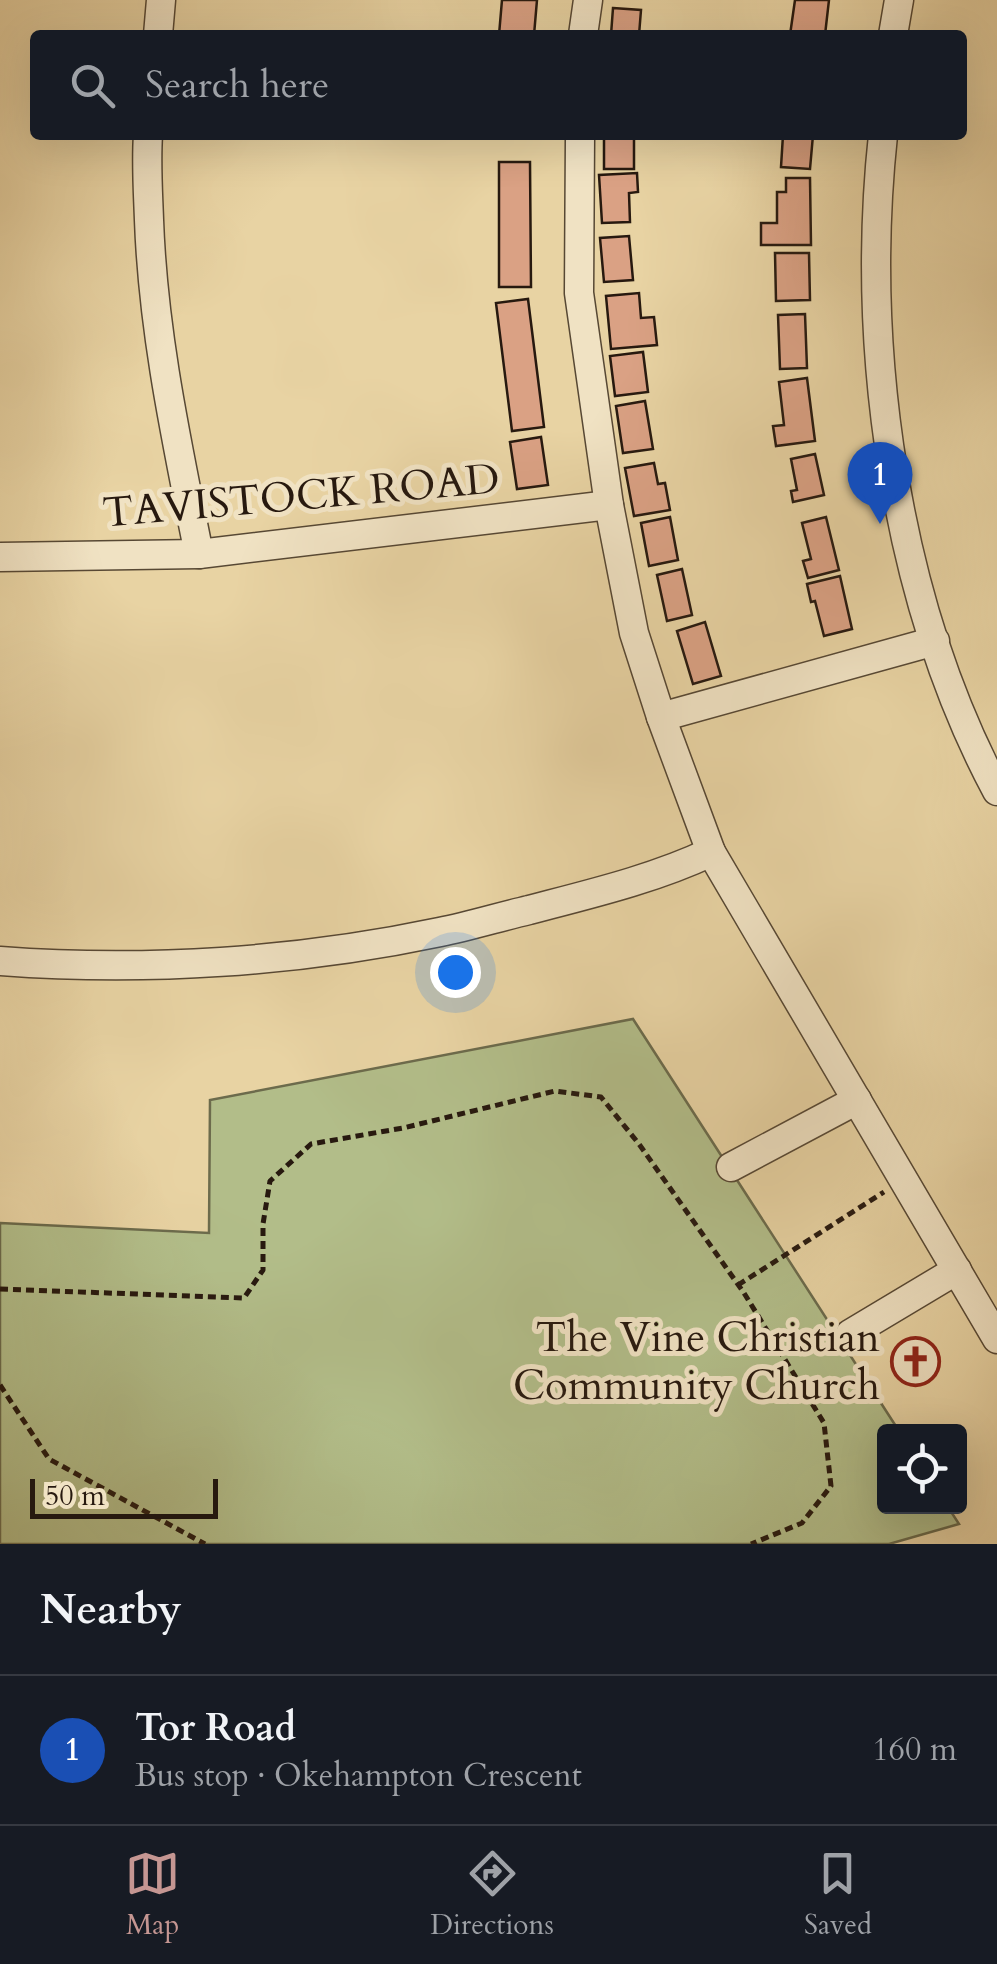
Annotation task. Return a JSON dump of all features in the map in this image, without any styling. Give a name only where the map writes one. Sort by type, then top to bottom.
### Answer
[{"type":"street","points":[[159,30],[162,0]]},
{"type":"street","points":[[584,30],[588,0]]},
{"type":"street","points":[[895,30],[898,0]]},
{"type":"street","points":[[148,140],[151,278],[162,365],[199,554]]},
{"type":"street","points":[[580,140],[579,292],[609,505],[634,633],[661,717],[711,852],[997,1338]]},
{"type":"street","points":[[883,140],[877,229],[880,373],[887,442],[914,570],[935,641],[961,712],[997,791]]},
{"type":"street","name":"TAVISTOCK ROAD","points":[[0,557],[199,554],[609,505]]},
{"type":"street","points":[[661,717],[935,641]]},
{"type":"street","points":[[0,961],[222,962],[342,948],[441,932],[570,899],[711,852]]},
{"type":"street","points":[[731,1167],[857,1100]]},
{"type":"street","points":[[850,1334],[956,1270]]},
{"type":"path","points":[[0,1289],[244,1298],[263,1270],[263,1224],[270,1181],[311,1144],[404,1128],[555,1092],[602,1098],[640,1144],[738,1285],[824,1423],[831,1486],[802,1523],[752,1544]]},
{"type":"path","points":[[738,1285],[904,1181]]},
{"type":"path","points":[[0,1386],[49,1459],[204,1544]]},
{"type":"green space","points":[[633,1019],[894,1424],[877,1424],[877,1514],[953,1514],[959,1524],[889,1544],[0,1544],[0,1223],[209,1233],[210,1100]]},
{"type":"building","points":[[502,0],[537,0],[534,30],[499,30]]},
{"type":"building","points":[[795,0],[829,0],[826,30],[791,30]]},
{"type":"building","points":[[613,8],[641,10],[639,30],[611,30]]},
{"type":"building","points":[[604,140],[634,140],[634,169],[604,169]]},
{"type":"building","points":[[783,140],[813,140],[810,169],[781,167]]},
{"type":"building","points":[[499,162],[530,162],[531,287],[499,287]]},
{"type":"building","points":[[637,173],[638,192],[629,193],[630,222],[602,223],[599,175]]},
{"type":"building","points":[[786,178],[810,178],[811,245],[761,245],[761,223],[777,223],[777,192],[786,192]]},
{"type":"building","points":[[629,236],[633,280],[604,282],[600,238]]},
{"type":"building","points":[[775,253],[809,253],[810,300],[776,301]]},
{"type":"building","points":[[639,293],[641,318],[654,317],[657,345],[611,349],[606,296]]},
{"type":"building","points":[[528,299],[544,427],[512,431],[496,303]]},
{"type":"building","points":[[805,314],[807,368],[780,369],[778,315]]},
{"type":"building","points":[[643,352],[648,392],[615,396],[610,356]]},
{"type":"building","points":[[807,378],[815,441],[776,446],[773,426],[784,425],[779,382]]},
{"type":"building","points":[[645,401],[653,449],[623,453],[616,406]]},
{"type":"building","points":[[541,437],[548,485],[517,489],[510,442]]},
{"type":"building","points":[[815,454],[824,495],[793,502],[791,491],[797,490],[791,459]]},
{"type":"building","points":[[654,463],[658,484],[665,483],[670,510],[634,516],[625,468]]},
{"type":"building","points":[[670,517],[678,560],[649,566],[641,523]]},
{"type":"building","points":[[826,517],[839,570],[808,578],[803,561],[811,559],[802,523]]},
{"type":"building","points":[[682,569],[692,615],[667,621],[657,575]]},
{"type":"building","points":[[840,576],[852,629],[824,636],[807,584]]},
{"type":"building","points":[[705,622],[721,676],[693,684],[677,631]]},
{"type":"place","name":"Tor Road","points":[[880,524]]},
{"type":"place","name":"The Vine Christian Community Church","points":[[915,1361]]}]
